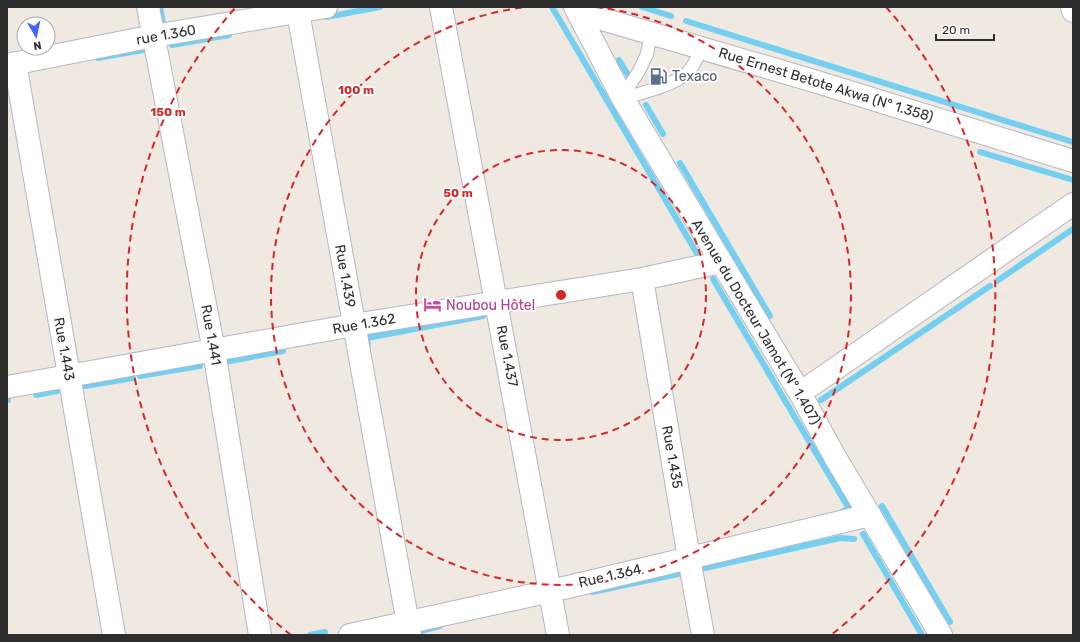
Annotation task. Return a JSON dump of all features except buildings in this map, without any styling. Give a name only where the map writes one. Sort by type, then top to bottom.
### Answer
[{"type":"street","name":"Rue 1.441","points":[[148,7],[214,351],[260,635]]},
{"type":"street","name":"rue 1.360","points":[[11,64],[154,36],[326,7]]},
{"type":"street","name":"Rue 1.437","points":[[441,7],[558,635]]},
{"type":"street","points":[[1072,7],[1073,11]]},
{"type":"street","name":"Rue Ernest Betote Akwa (N° 1.358)","points":[[576,10],[651,34],[814,81],[1073,161]]},
{"type":"street","name":"Avenue du Docteur Jamot (N° 1.407)","points":[[576,10],[622,98],[800,394],[835,457],[941,635]]},
{"type":"street","name":"Rue 1.439","points":[[298,12],[409,629]]},
{"type":"street","name":"Rue 1.443","points":[[11,64],[114,635]]},
{"type":"street","points":[[800,394],[1073,204]]},
{"type":"street","name":"Rue 1.362","points":[[7,387],[354,325],[642,278],[721,262]]},
{"type":"street","name":"Rue 1.435","points":[[642,278],[703,635]]},
{"type":"street","name":"Rue 1.364","points":[[350,635],[409,629],[551,591],[870,515]]},
{"type":"lane","points":[[622,98],[639,71],[647,54],[651,34]]},
{"type":"lane","points":[[622,98],[670,83],[685,74],[697,58],[701,48]]},
{"type":"waterway","points":[[160,7],[163,24]]},
{"type":"waterway","points":[[326,17],[380,7]]},
{"type":"waterway","points":[[552,7],[699,257]]},
{"type":"waterway","points":[[642,7],[671,16]]},
{"type":"waterway","points":[[686,21],[1073,142]]},
{"type":"waterway","points":[[172,45],[229,35]]},
{"type":"waterway","points":[[98,58],[143,50]]},
{"type":"waterway","points":[[619,60],[633,83]]},
{"type":"waterway","points":[[646,105],[663,134]]},
{"type":"waterway","points":[[980,152],[1073,180]]},
{"type":"waterway","points":[[680,163],[770,316]]},
{"type":"waterway","points":[[997,281],[1073,229]]},
{"type":"waterway","points":[[713,279],[848,507],[842,512]]},
{"type":"waterway","points":[[821,400],[990,286]]},
{"type":"waterway","points":[[368,344],[367,338],[483,316]]},
{"type":"waterway","points":[[225,362],[283,351]]},
{"type":"waterway","points":[[140,376],[200,366]]},
{"type":"waterway","points":[[85,386],[133,378]]},
{"type":"waterway","points":[[36,395],[57,391]]},
{"type":"waterway","points":[[882,506],[950,622]]},
{"type":"waterway","points":[[863,534],[922,635]]},
{"type":"waterway","points":[[705,568],[840,538],[854,539]]},
{"type":"waterway","points":[[592,592],[678,574]]},
{"type":"waterway","points":[[421,631],[440,626]]},
{"type":"waterway","points":[[310,635],[325,632]]},
{"type":"place","name":"Texaco","points":[[659,76]]},
{"type":"place","name":"Noubou Hôtel","points":[[433,305]]}]
